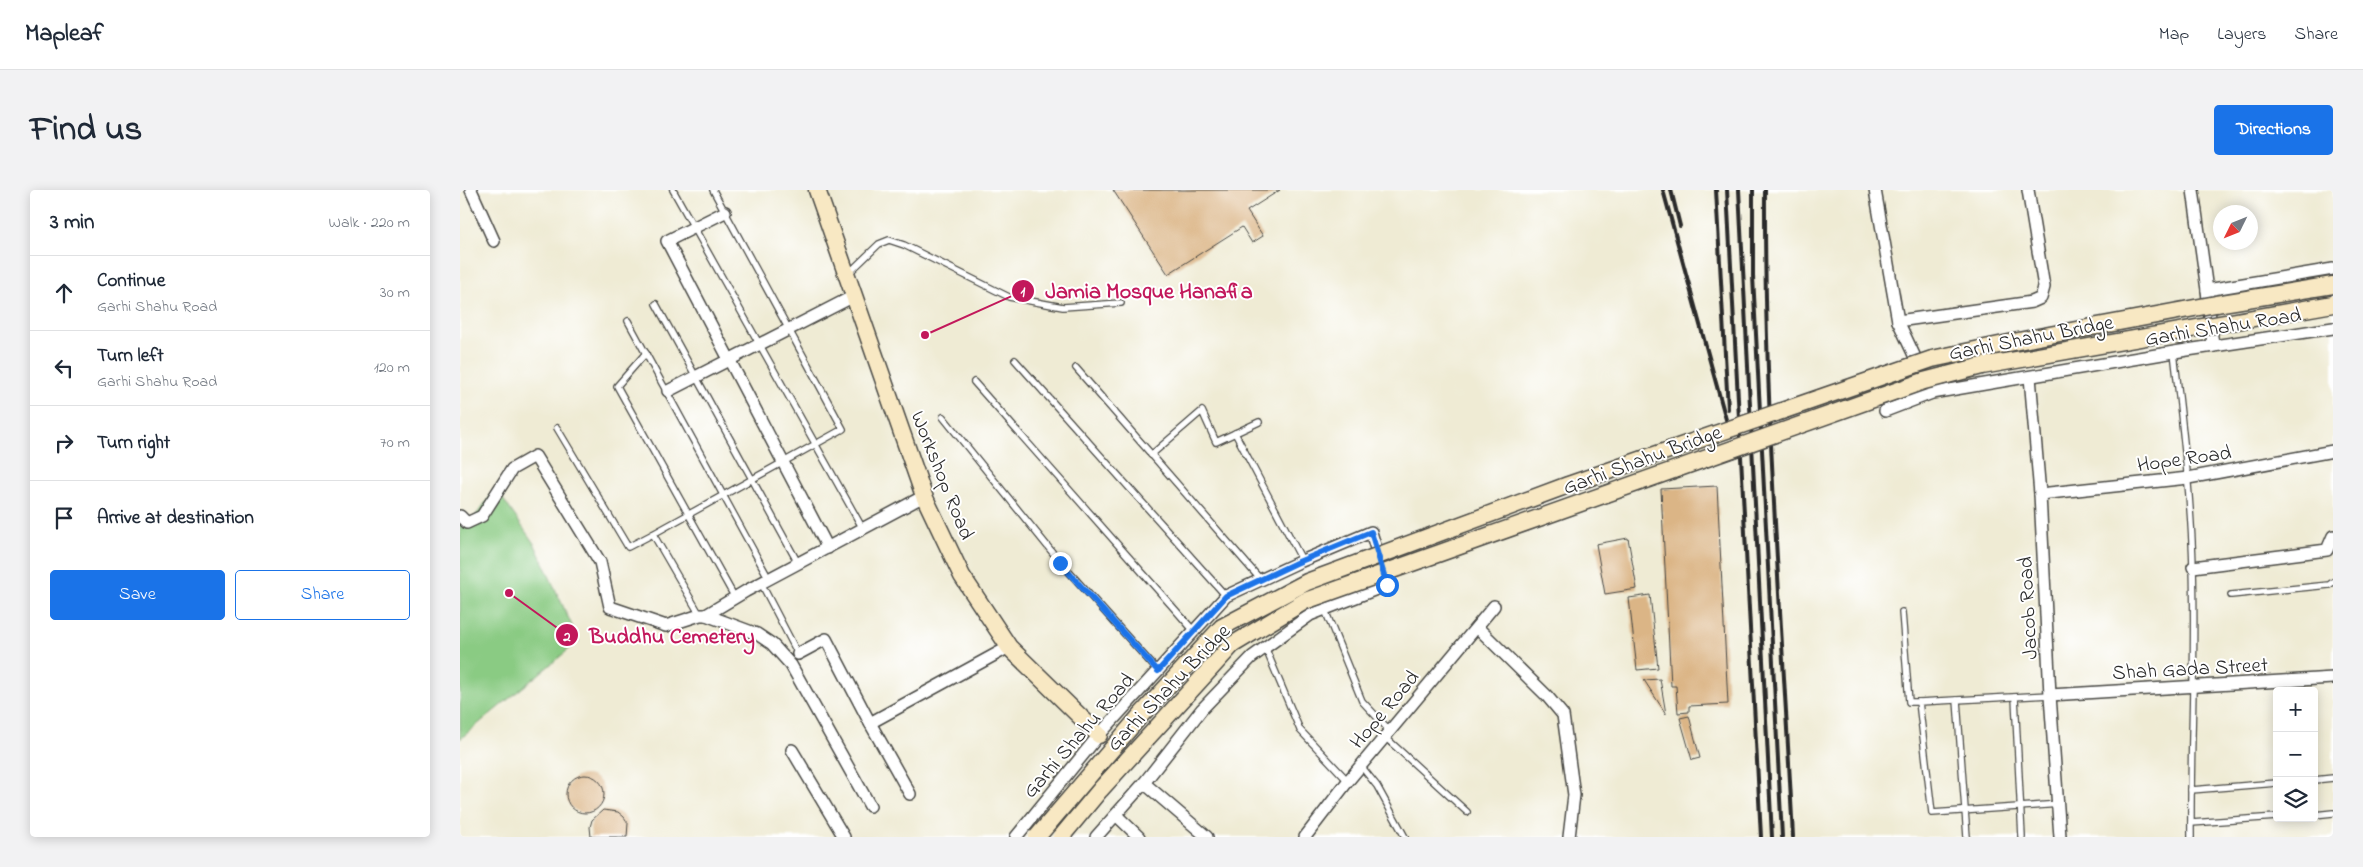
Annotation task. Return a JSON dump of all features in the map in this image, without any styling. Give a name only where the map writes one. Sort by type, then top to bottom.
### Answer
[{"type":"main road","name":"Workshop Road","points":[[817,190],[924,496],[962,576],[1009,647],[1099,735]]},
{"type":"main road","name":"Garhi Shahu Bridge","points":[[1037,837],[1140,716],[1222,627],[1307,582],[1568,485],[1932,359],[2216,304],[2333,285]]},
{"type":"main road","name":"Garhi Shahu Bridge","points":[[1061,837],[1100,790],[1232,645],[1305,601],[1924,381],[1982,366],[2333,304]]},
{"type":"street","points":[[471,190],[494,241]]},
{"type":"street","points":[[1876,190],[1898,321],[1932,393]]},
{"type":"street","points":[[1898,321],[2032,302],[2041,298],[2044,287],[2028,190]]},
{"type":"street","points":[[2193,190],[2214,346]]},
{"type":"street","points":[[725,212],[667,241],[828,548]]},
{"type":"street","points":[[2207,290],[2333,269]]},
{"type":"street","points":[[668,391],[854,296]]},
{"type":"street","name":"Garhi Shahu Road","points":[[1885,410],[1932,393],[2174,352],[2333,328]]},
{"type":"street","name":"Jacob Road","points":[[2030,377],[2040,494],[2050,695],[2060,804],[2060,837]]},
{"type":"street","name":"Hope Road","points":[[2040,494],[2188,478],[2333,451]]},
{"type":"street","points":[[460,516],[467,524],[482,516],[512,470],[535,456],[600,562],[610,607],[666,626],[704,615],[924,496]]},
{"type":"street","name":"Garhi Shahu Road","points":[[1016,837],[1099,735],[1226,596],[1302,560],[1371,532],[1387,585],[1310,615],[1264,646],[1202,709],[1144,783],[1096,837]]},
{"type":"street","points":[[2193,567],[2330,554],[2333,536]]},
{"type":"street","name":"Hope Road","points":[[1305,837],[1348,781],[1494,606]]},
{"type":"street","points":[[704,615],[757,634],[772,644],[791,665],[870,806]]},
{"type":"street","points":[[1477,627],[1547,696],[1563,715],[1574,795],[1569,837]]},
{"type":"street","points":[[798,654],[826,639],[870,724],[910,794]]},
{"type":"street","points":[[870,724],[1009,647]]},
{"type":"street","name":"Shah Gada Street","points":[[2050,695],[2333,678]]},
{"type":"street","points":[[792,750],[844,837]]},
{"type":"street","points":[[1144,783],[1207,837]]},
{"type":"street","points":[[1116,815],[1139,837]]},
{"type":"lane","points":[[673,190],[862,529]]},
{"type":"lane","points":[[557,428],[628,547],[843,429],[713,190]]},
{"type":"lane","points":[[848,275],[879,244],[889,240],[904,244],[1009,297],[1064,307],[1121,303]]},
{"type":"lane","points":[[656,304],[798,563]]},
{"type":"lane","points":[[628,321],[724,495],[798,654]]},
{"type":"lane","points":[[2174,352],[2188,478],[2193,567],[2194,687],[2191,837]]},
{"type":"lane","points":[[646,353],[617,386],[735,598]]},
{"type":"lane","points":[[1015,360],[1226,596]]},
{"type":"lane","points":[[1076,368],[1260,580]]},
{"type":"lane","points":[[974,382],[1194,631]]},
{"type":"lane","points":[[1151,455],[1202,410],[1216,442],[1259,422]]},
{"type":"lane","points":[[943,417],[1060,563],[1158,671]]},
{"type":"lane","points":[[1235,433],[1302,560]]},
{"type":"lane","points":[[653,534],[704,615]]},
{"type":"lane","points":[[2231,595],[2329,585],[2333,582]]},
{"type":"lane","points":[[1325,610],[1362,701],[1388,734],[1467,812]]},
{"type":"lane","points":[[1902,612],[1909,702],[2050,695]]},
{"type":"lane","points":[[1264,646],[1300,730],[1348,781]]},
{"type":"lane","points":[[2014,697],[2022,837]]},
{"type":"lane","points":[[1958,700],[1967,837]]},
{"type":"lane","points":[[1919,702],[1932,813],[2060,804]]},
{"type":"lane","points":[[1361,766],[1377,786],[1405,837]]},
{"type":"lane","points":[[2318,780],[2333,778]]},
{"type":"lane","points":[[2191,790],[2273,783]]},
{"type":"lane","points":[[2318,815],[2333,813]]},
{"type":"lane","points":[[2191,823],[2273,817]]},
{"type":"green space","points":[[496,489],[535,545],[579,641],[460,739],[460,513],[473,519]]},
{"type":"building","points":[[1113,190],[1280,190],[1247,211],[1263,236],[1252,243],[1242,227],[1168,274]]},
{"type":"building","points":[[1717,486],[1728,704],[1689,706],[1689,712],[1678,713],[1676,686],[1671,686],[1661,489]]},
{"type":"building","points":[[1628,538],[1637,589],[1605,594],[1596,544]]},
{"type":"building","points":[[1650,595],[1658,668],[1637,670],[1629,598]]},
{"type":"building","points":[[1660,679],[1666,714],[1644,680]]},
{"type":"building","points":[[1689,716],[1700,758],[1692,760],[1680,718]]},
{"type":"building","points":[[585,775],[599,780],[604,794],[599,808],[585,813],[571,808],[566,794],[571,780]]},
{"type":"building","points":[[603,810],[618,812],[624,817],[628,823],[627,837],[591,837],[590,827],[592,820]]},
{"type":"railway","points":[[1663,190],[1730,434]]},
{"type":"railway","points":[[1671,190],[1680,226]]},
{"type":"railway","points":[[1716,190],[1728,409]]},
{"type":"railway","points":[[1727,190],[1761,837]]},
{"type":"railway","points":[[1739,190],[1772,837]]},
{"type":"railway","points":[[1753,190],[1753,276],[1782,837]]},
{"type":"railway","points":[[1765,190],[1767,352],[1774,514],[1793,837]]},
{"type":"place","name":"Jamia Mosque Hanafia","points":[[925,335]]},
{"type":"place","name":"Buddhu Cemetery","points":[[509,593]]},
{"type":"route","points":[[1060,563],[1158,671],[1226,596],[1296,563],[1371,532],[1387,585]]}]
